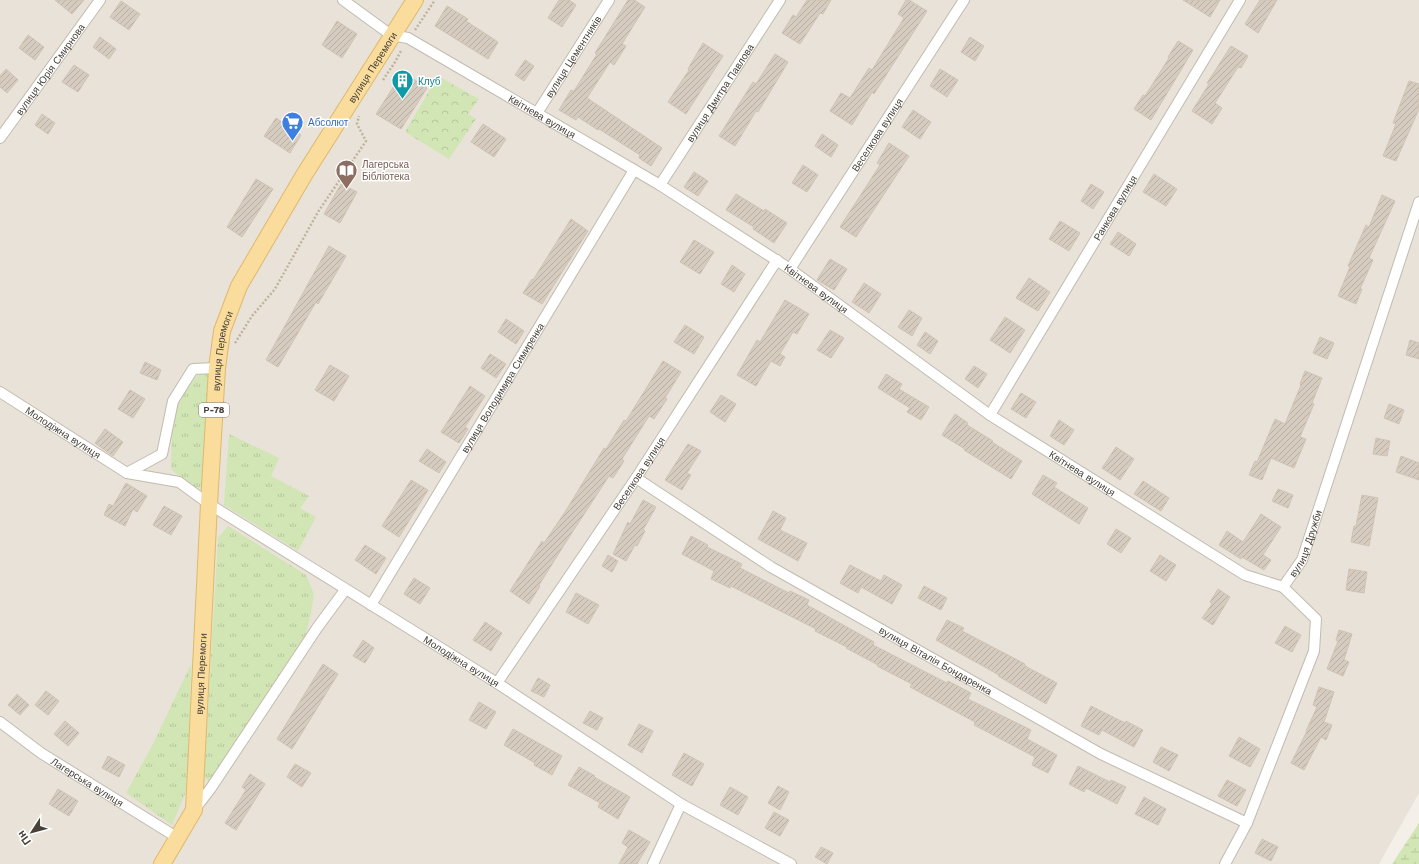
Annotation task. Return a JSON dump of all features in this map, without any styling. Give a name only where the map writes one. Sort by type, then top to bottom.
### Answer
[{"type":"main road","name":"вулиця Перемоги","points":[[162,864],[194,810],[209,504],[217,368],[222,331],[239,286],[304,175],[391,35],[415,0]]},
{"type":"street","name":"вулиця Юрія Смирнова","points":[[0,138],[100,0]]},
{"type":"street","name":"Квітнева вулиця","points":[[343,0],[391,35],[408,38],[660,185],[790,269],[990,415],[1245,575],[1283,587]]},
{"type":"street","name":"вулиця Цементників","points":[[536,113],[609,0]]},
{"type":"street","name":"вулиця Дмитра Павлова","points":[[660,185],[780,0]]},
{"type":"street","name":"Веселкова вулиця","points":[[790,269],[964,0]]},
{"type":"street","name":"Ранкова вулиця","points":[[990,415],[1240,0]]},
{"type":"street","name":"вулиця Володимира Симиренка","points":[[371,605],[634,170]]},
{"type":"street","name":"вулиця Дружби","points":[[1225,864],[1247,823],[1314,651],[1316,619],[1283,587],[1302,560],[1419,202]]},
{"type":"street","name":"Веселкова вулиця","points":[[497,683],[636,478],[777,260]]},
{"type":"street","points":[[127,473],[162,454],[173,401],[193,369],[217,368]]},
{"type":"street","name":"Молодіжна вулиця","points":[[0,392],[127,473],[179,482],[209,504],[345,590],[497,683],[681,804],[791,864]]},
{"type":"street","name":"вулиця Віталія Бондаренка","points":[[636,478],[771,567],[1101,754],[1247,823]]},
{"type":"street","points":[[194,810],[211,788],[317,628],[345,590]]},
{"type":"street","name":"Лагерська вулиця","points":[[0,722],[41,753],[178,838]]},
{"type":"street","points":[[654,864],[681,804]]},
{"type":"path","points":[[382,81],[395,62],[408,38],[418,27],[435,0]]},
{"type":"path","points":[[231,350],[252,316],[275,289],[318,212],[366,142],[357,124],[361,112]]},
{"type":"shaded area","points":[[0,0],[1419,0],[1419,793],[1379,864],[0,864]]},
{"type":"green space","points":[[438,76],[479,99],[468,114],[476,119],[449,159],[405,132]]},
{"type":"green space","points":[[209,373],[203,488],[191,487],[171,469],[172,430],[177,405],[188,387],[198,375]]},
{"type":"green space","points":[[229,434],[279,458],[271,476],[309,496],[300,508],[316,517],[298,551],[224,505]]},
{"type":"green space","points":[[228,526],[306,575],[314,594],[305,637],[210,782],[204,777],[218,538]]},
{"type":"green space","points":[[191,664],[187,789],[172,825],[126,793],[152,746]]},
{"type":"green space","points":[[1419,823],[1419,864],[1392,864]]},
{"type":"building","points":[[55,0],[84,0],[72,14]]},
{"type":"building","points":[[559,0],[569,0],[576,5],[562,27],[548,18]]},
{"type":"building","points":[[628,0],[634,0],[645,7],[622,44],[626,46],[614,65],[610,62],[587,98],[662,148],[651,166],[639,158],[640,155],[599,129],[598,130],[578,117],[576,120],[559,110],[571,90],[574,91],[597,54],[595,53]]},
{"type":"building","points":[[807,0],[831,0],[823,14],[820,13],[800,44],[782,33],[793,15],[796,17]]},
{"type":"building","points":[[906,0],[909,0],[927,11],[874,94],[872,92],[852,125],[830,111],[841,93],[850,98],[869,68],[872,70],[904,18],[898,14]]},
{"type":"building","points":[[1183,0],[1220,0],[1210,17]]},
{"type":"building","points":[[1260,0],[1277,0],[1258,33],[1245,24]]},
{"type":"building","points":[[121,1],[140,14],[129,30],[110,17]]},
{"type":"building","points":[[447,6],[468,19],[466,21],[498,42],[488,59],[435,26]]},
{"type":"building","points":[[337,21],[357,34],[342,58],[322,45]]},
{"type":"building","points":[[28,35],[44,47],[35,60],[19,48]]},
{"type":"building","points":[[100,37],[116,49],[109,59],[93,47]]},
{"type":"building","points":[[970,37],[984,46],[975,61],[961,52]]},
{"type":"building","points":[[1178,41],[1193,50],[1151,120],[1134,109],[1143,95],[1145,96]]},
{"type":"building","points":[[703,43],[723,56],[686,114],[668,102],[689,70],[688,69]]},
{"type":"building","points":[[1231,46],[1248,56],[1241,68],[1238,67],[1215,103],[1222,108],[1212,124],[1192,111],[1209,84],[1207,83]]},
{"type":"building","points":[[775,54],[788,62],[758,112],[756,111],[735,146],[719,136],[753,82],[756,84]]},
{"type":"building","points":[[525,60],[534,66],[524,81],[515,75]]},
{"type":"building","points":[[74,65],[89,75],[78,92],[62,82]]},
{"type":"building","points":[[6,69],[18,80],[7,93],[0,87],[0,76]]},
{"type":"building","points":[[940,69],[958,80],[947,97],[930,86]]},
{"type":"building","name":"Клуб","points":[[403,72],[427,88],[401,129],[376,114]]},
{"type":"building","points":[[1409,81],[1419,84],[1419,109],[1396,161],[1383,156],[1396,124],[1393,123]]},
{"type":"building","points":[[913,110],[931,122],[920,139],[902,127]]},
{"type":"building","points":[[42,114],[55,123],[48,134],[35,125]]},
{"type":"building","points":[[276,118],[301,135],[290,153],[264,136]]},
{"type":"building","points":[[483,124],[506,139],[494,157],[471,142]]},
{"type":"building","points":[[822,134],[838,145],[831,157],[815,146]]},
{"type":"building","points":[[889,143],[909,156],[856,237],[840,227],[880,165],[877,163]]},
{"type":"building","points":[[803,165],[818,175],[807,192],[792,183]]},
{"type":"building","points":[[694,172],[708,181],[698,196],[684,187]]},
{"type":"building","points":[[1154,174],[1177,189],[1166,206],[1143,192]]},
{"type":"building","points":[[256,179],[273,189],[242,237],[227,227]]},
{"type":"building","points":[[341,184],[357,192],[340,223],[324,214]]},
{"type":"building","points":[[1091,184],[1104,192],[1093,209],[1081,201]]},
{"type":"building","points":[[736,194],[764,211],[765,209],[787,223],[774,243],[753,229],[754,227],[726,210]]},
{"type":"building","points":[[1382,195],[1395,201],[1369,258],[1373,260],[1360,289],[1362,289],[1356,304],[1338,296],[1350,267],[1348,266],[1366,225],[1369,227]]},
{"type":"building","points":[[571,219],[588,231],[542,304],[523,293],[532,279],[533,280]]},
{"type":"building","points":[[1060,221],[1080,233],[1069,251],[1049,239]]},
{"type":"building","points":[[1118,232],[1136,244],[1129,256],[1110,244]]},
{"type":"building","points":[[694,240],[714,252],[700,274],[680,262]]},
{"type":"building","points":[[329,246],[346,256],[318,304],[316,302],[278,367],[266,360]]},
{"type":"building","points":[[830,259],[847,269],[834,290],[817,280]]},
{"type":"building","points":[[732,265],[745,274],[734,292],[721,284]]},
{"type":"building","points":[[1029,278],[1050,292],[1038,311],[1016,298]]},
{"type":"building","points":[[864,283],[881,294],[869,313],[852,302]]},
{"type":"building","points":[[785,300],[809,314],[797,334],[793,332],[780,354],[785,357],[780,366],[771,361],[756,386],[737,375],[757,340],[760,342]]},
{"type":"building","points":[[909,310],[922,318],[912,336],[898,327]]},
{"type":"building","points":[[1005,317],[1025,330],[1010,353],[990,340]]},
{"type":"building","points":[[506,319],[524,331],[516,344],[498,332]]},
{"type":"building","points":[[685,325],[704,337],[694,354],[674,342]]},
{"type":"building","points":[[830,330],[844,338],[831,358],[817,350]]},
{"type":"building","points":[[925,332],[938,341],[930,354],[917,345]]},
{"type":"building","points":[[1320,337],[1334,343],[1327,359],[1313,353]]},
{"type":"building","points":[[1410,340],[1419,343],[1419,359],[1406,355]]},
{"type":"building","points":[[490,354],[506,364],[496,378],[481,368]]},
{"type":"building","points":[[663,361],[681,372],[665,398],[667,399],[654,419],[649,416],[622,459],[624,461],[613,478],[609,476],[539,585],[540,586],[529,604],[510,591],[542,541],[544,543],[565,512],[604,448],[606,449],[624,420],[626,421]]},
{"type":"building","points":[[145,362],[161,370],[157,380],[140,373]]},
{"type":"building","points":[[330,365],[349,376],[334,401],[315,390]]},
{"type":"building","points":[[974,366],[987,374],[978,388],[965,379]]},
{"type":"building","points":[[1305,371],[1322,378],[1312,403],[1314,404],[1300,437],[1306,439],[1294,468],[1271,458],[1262,480],[1249,475],[1255,461],[1257,462],[1275,419],[1285,424],[1301,385],[1300,384]]},
{"type":"building","points":[[886,374],[902,384],[899,389],[929,407],[921,420],[907,412],[910,408],[878,388]]},
{"type":"building","points":[[470,386],[485,396],[465,427],[468,429],[459,443],[441,432]]},
{"type":"building","points":[[130,390],[145,399],[133,418],[118,409]]},
{"type":"building","points":[[1021,393],[1036,402],[1026,418],[1011,409]]},
{"type":"building","points":[[721,395],[736,404],[725,422],[710,412]]},
{"type":"building","points":[[1389,404],[1404,410],[1399,424],[1384,418]]},
{"type":"building","points":[[955,414],[968,423],[967,425],[1022,461],[1011,479],[942,435]]},
{"type":"building","points":[[1059,420],[1074,430],[1064,445],[1050,436]]},
{"type":"building","points":[[105,429],[123,442],[113,456],[95,443]]},
{"type":"building","points":[[1376,438],[1390,441],[1387,456],[1373,454]]},
{"type":"building","points":[[688,444],[701,451],[687,473],[691,475],[682,490],[665,480]]},
{"type":"building","points":[[1116,447],[1134,459],[1120,480],[1102,468]]},
{"type":"building","points":[[427,449],[446,462],[439,473],[419,461]]},
{"type":"building","points":[[1401,456],[1419,463],[1419,480],[1396,472]]},
{"type":"building","points":[[1043,475],[1057,483],[1054,487],[1088,508],[1079,524],[1032,494]]},
{"type":"building","points":[[411,480],[428,490],[399,537],[382,526]]},
{"type":"building","points":[[1143,481],[1169,498],[1161,511],[1134,494]]},
{"type":"building","points":[[126,483],[147,496],[137,512],[133,509],[125,526],[104,515],[109,504],[113,506]]},
{"type":"building","points":[[1278,489],[1293,495],[1288,508],[1272,501]]},
{"type":"building","points":[[1362,495],[1378,498],[1369,546],[1351,542],[1354,526],[1356,526]]},
{"type":"building","points":[[643,500],[656,507],[643,530],[645,531],[637,546],[635,545],[626,561],[613,554],[628,522],[630,524]]},
{"type":"building","points":[[164,506],[182,516],[171,535],[153,525]]},
{"type":"building","points":[[773,511],[786,518],[780,530],[807,543],[798,561],[758,539]]},
{"type":"building","points":[[1261,514],[1281,527],[1263,555],[1271,560],[1264,570],[1242,557],[1241,559],[1219,545],[1227,531],[1243,542]]},
{"type":"building","points":[[1116,529],[1131,538],[1121,553],[1107,544]]},
{"type":"building","points":[[691,536],[708,545],[707,547],[742,564],[740,568],[789,593],[790,591],[809,600],[807,605],[874,642],[873,645],[947,683],[948,681],[971,693],[968,699],[1031,730],[1027,739],[1057,755],[1048,773],[1032,765],[1035,757],[974,725],[975,722],[910,687],[912,684],[877,666],[878,665],[846,648],[847,647],[815,631],[816,629],[731,586],[730,588],[711,579],[714,571],[682,554]]},
{"type":"building","points":[[365,545],[386,558],[376,574],[355,560]]},
{"type":"building","points":[[608,555],[618,561],[612,572],[602,566]]},
{"type":"building","points":[[1160,555],[1176,565],[1166,581],[1150,571]]},
{"type":"building","points":[[850,565],[881,581],[884,575],[902,585],[892,604],[861,587],[858,593],[840,583]]},
{"type":"building","points":[[1349,569],[1367,572],[1364,593],[1346,590]]},
{"type":"building","points":[[414,578],[430,588],[420,604],[404,594]]},
{"type":"building","points":[[924,586],[947,598],[941,610],[918,598]]},
{"type":"building","points":[[1218,589],[1230,597],[1213,625],[1202,618],[1212,604],[1210,602]]},
{"type":"building","points":[[576,593],[599,605],[588,624],[566,612]]},
{"type":"building","points":[[947,620],[964,628],[962,631],[1025,664],[1025,666],[1057,683],[1046,704],[998,676],[999,675],[936,640]]},
{"type":"building","points":[[485,622],[502,633],[491,651],[473,640]]},
{"type":"building","points":[[1285,626],[1301,635],[1292,652],[1275,643]]},
{"type":"building","points":[[1339,630],[1352,634],[1344,660],[1349,662],[1343,676],[1327,669],[1338,641],[1336,640]]},
{"type":"building","points":[[363,640],[374,648],[365,663],[353,656]]},
{"type":"building","points":[[323,664],[338,674],[292,749],[277,739]]},
{"type":"building","points":[[538,678],[550,685],[544,697],[531,691]]},
{"type":"building","points":[[1319,687],[1334,692],[1324,722],[1332,725],[1326,740],[1321,737],[1304,770],[1291,763],[1317,707],[1313,705]]},
{"type":"building","points":[[46,691],[59,701],[48,715],[35,705]]},
{"type":"building","points":[[17,694],[29,705],[20,715],[8,705]]},
{"type":"building","points":[[479,702],[496,712],[486,729],[469,720]]},
{"type":"building","points":[[1091,706],[1143,730],[1134,747],[1102,730],[1099,735],[1081,726]]},
{"type":"building","points":[[590,711],[603,718],[597,730],[583,723]]},
{"type":"building","points":[[65,721],[79,733],[68,746],[54,734]]},
{"type":"building","points":[[639,724],[653,731],[642,753],[628,745]]},
{"type":"building","points":[[513,729],[562,756],[552,775],[504,745]]},
{"type":"building","points":[[1239,737],[1260,749],[1250,767],[1229,756]]},
{"type":"building","points":[[1161,747],[1178,755],[1169,771],[1153,762]]},
{"type":"building","points":[[684,753],[704,764],[692,786],[672,775]]},
{"type":"building","points":[[108,756],[125,765],[119,777],[102,768]]},
{"type":"building","points":[[295,764],[311,773],[302,787],[287,777]]},
{"type":"building","points":[[1078,766],[1110,782],[1111,780],[1126,787],[1117,804],[1086,788],[1084,792],[1069,784]]},
{"type":"building","points":[[579,767],[630,797],[618,819],[598,807],[600,803],[568,785]]},
{"type":"building","points":[[250,774],[265,784],[236,830],[225,823],[246,790],[242,787]]},
{"type":"building","points":[[1227,780],[1246,790],[1237,806],[1218,796]]},
{"type":"building","points":[[778,786],[789,792],[780,810],[768,803]]},
{"type":"building","points":[[730,787],[748,797],[738,815],[720,805]]},
{"type":"building","points":[[58,789],[78,801],[69,816],[49,804]]},
{"type":"building","points":[[1144,797],[1166,809],[1158,825],[1135,814]]},
{"type":"building","points":[[774,812],[789,820],[780,836],[765,828]]},
{"type":"building","points":[[629,830],[650,842],[637,864],[619,864],[628,847],[622,843]]},
{"type":"building","points":[[1262,839],[1278,847],[1271,861],[1255,853]]},
{"type":"building","points":[[821,847],[833,853],[827,864],[815,857]]},
{"type":"place","name":"Клуб","points":[[402,100]]},
{"type":"place","name":"Абсолют","points":[[293,142]]},
{"type":"place","name":"Лагерська Бібліотека","points":[[347,190]]}]
